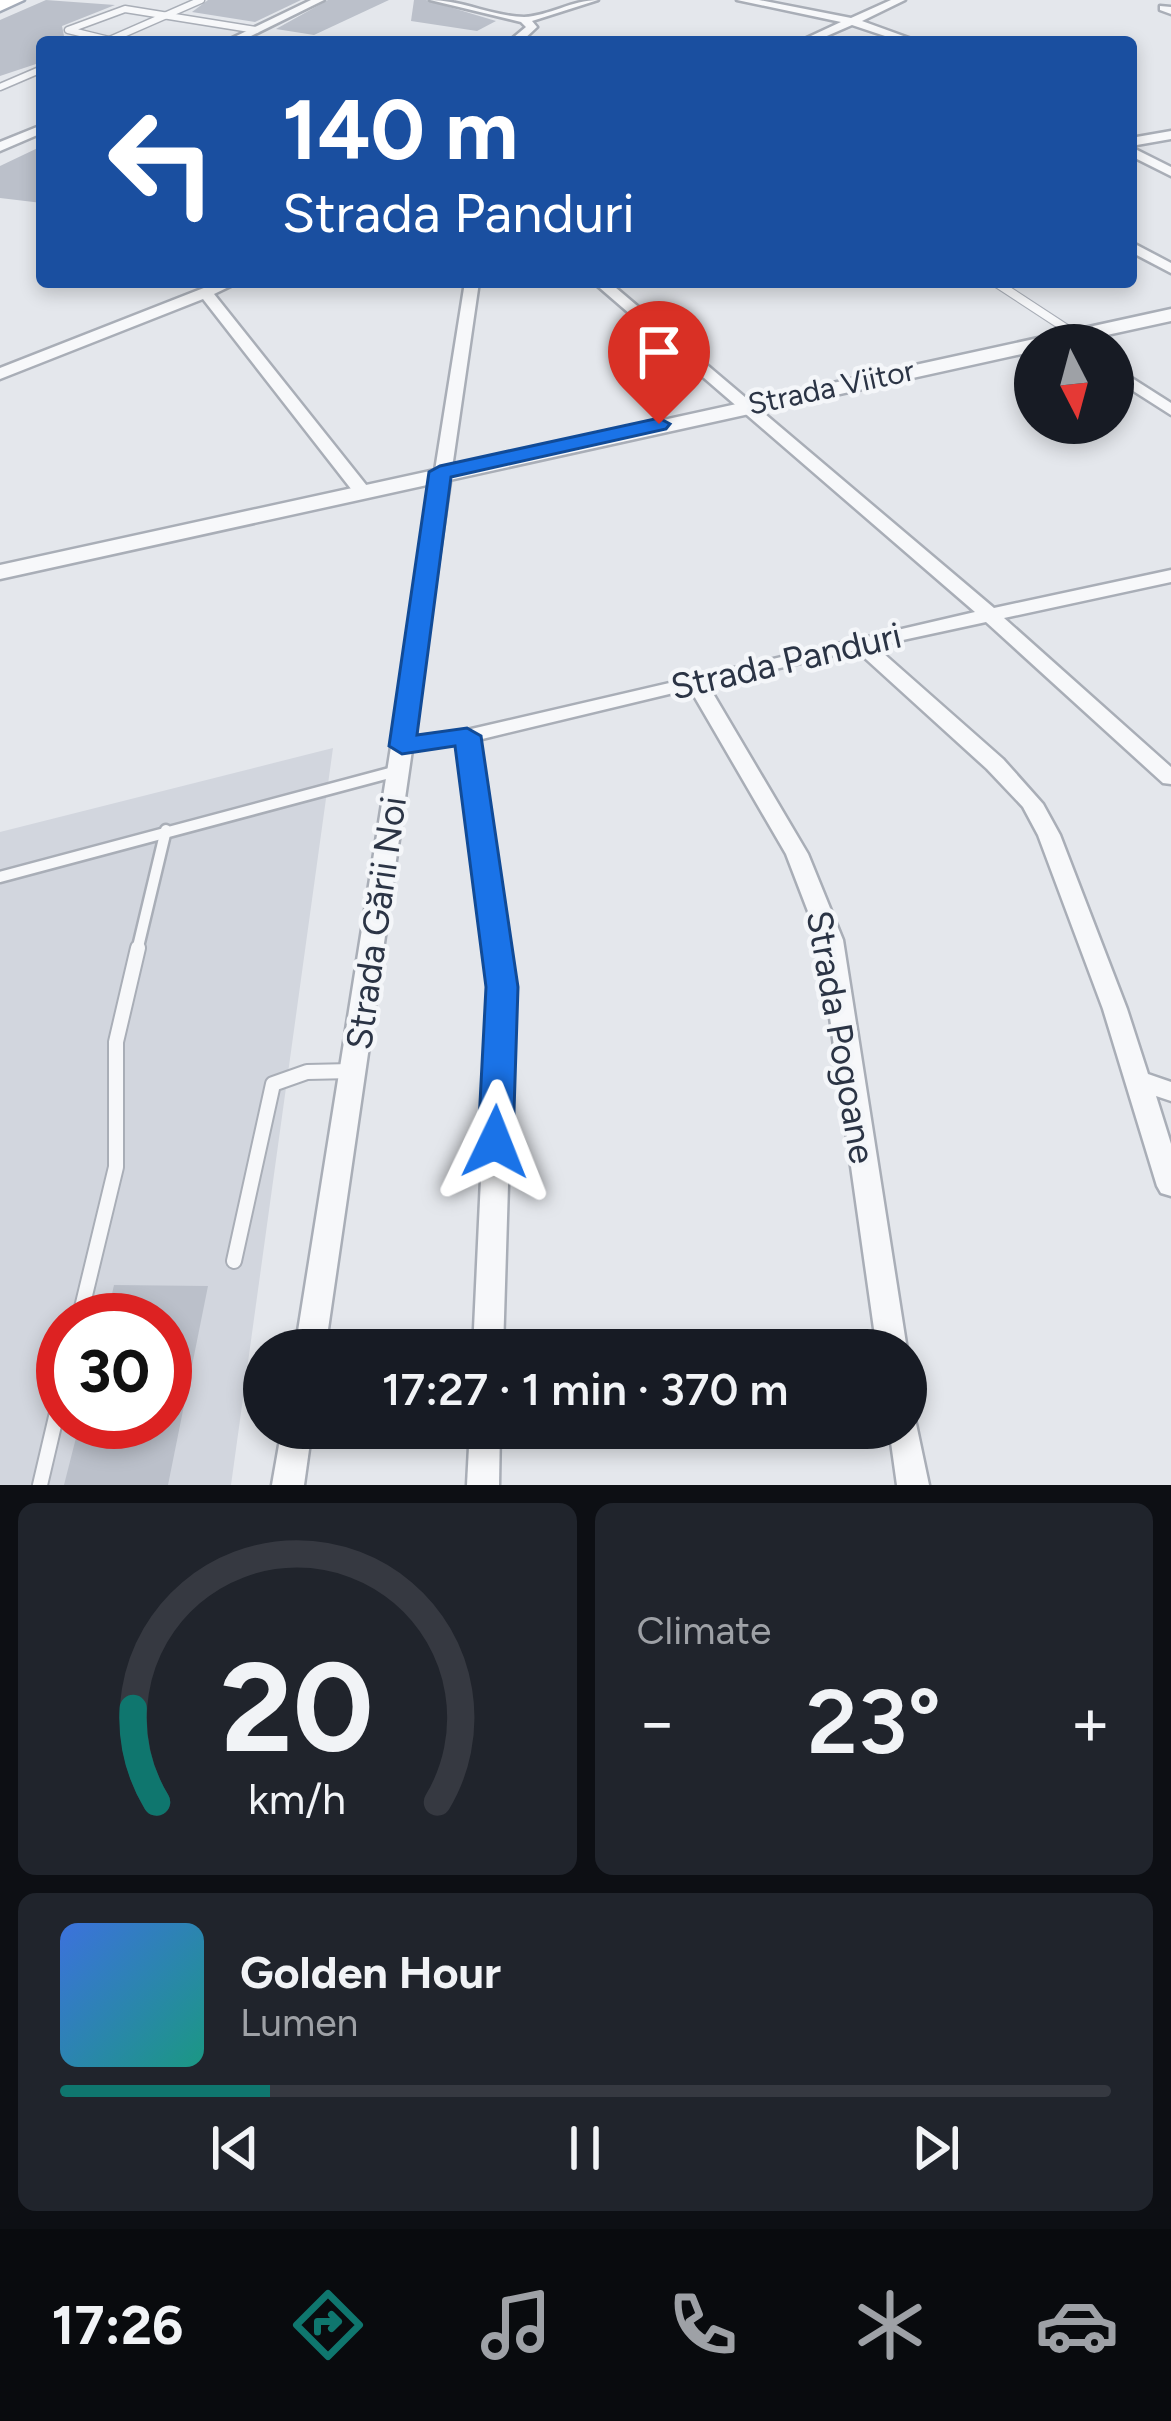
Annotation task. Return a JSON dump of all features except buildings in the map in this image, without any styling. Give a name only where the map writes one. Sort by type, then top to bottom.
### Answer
[{"type":"main road","points":[[0,6],[16,0]]},
{"type":"street","points":[[243,36],[319,0]]},
{"type":"street","points":[[435,0],[525,20],[593,0]]},
{"type":"street","points":[[742,0],[852,21],[896,36]]},
{"type":"street","points":[[818,36],[900,0]]},
{"type":"street","points":[[521,36],[532,27],[525,20]]},
{"type":"street","points":[[0,147],[36,132]]},
{"type":"street","points":[[1137,145],[1171,135]]},
{"type":"street","points":[[1137,151],[1171,172]]},
{"type":"street","points":[[1137,249],[1171,269]]},
{"type":"street","points":[[0,374],[218,288]]},
{"type":"street","name":"Strada Gării Noi","points":[[313,1329],[471,288]]},
{"type":"street","points":[[607,288],[1171,778]]},
{"type":"street","points":[[206,293],[361,490]]},
{"type":"street","name":"Strada Viitor","points":[[1134,324],[1171,315]]},
{"type":"street","name":"Strada Viitor","points":[[0,572],[746,405],[1014,351]]},
{"type":"street","points":[[1134,385],[1171,410]]},
{"type":"street","name":"Strada Panduri","points":[[402,746],[467,736],[1171,576]]},
{"type":"street","points":[[860,643],[995,764],[1032,804],[1049,836],[1115,1009],[1171,1186]]},
{"type":"street","name":"Strada Pogoane","points":[[695,682],[797,854],[831,940],[889,1329]]},
{"type":"street","points":[[467,736],[502,987],[489,1329]]},
{"type":"street","points":[[1137,1080],[1171,1073]]},
{"type":"street","points":[[1137,1080],[1171,1092]]},
{"type":"street","points":[[288,1485],[294,1449]]},
{"type":"street","points":[[483,1485],[484,1449]]},
{"type":"street","points":[[907,1449],[913,1485]]},
{"type":"lane","points":[[118,36],[201,0]]},
{"type":"lane","points":[[89,36],[68,30],[118,10],[256,30]]},
{"type":"lane","points":[[0,87],[36,72]]},
{"type":"lane","points":[[1003,288],[1051,324]]},
{"type":"lane","points":[[0,877],[398,771]]},
{"type":"lane","points":[[86,1293],[116,1167],[116,1042],[166,830]]},
{"type":"lane","points":[[234,1261],[273,1084],[307,1072],[355,1070]]},
{"type":"lane","points":[[40,1485],[48,1449]]},
{"type":"shaded area","points":[[333,748],[253,1329],[243,1329],[243,1398],[231,1485],[0,1485],[0,832]]},
{"type":"route","points":[[495,1142],[502,987],[497,925],[467,736],[402,746],[440,472],[659,424]]}]
